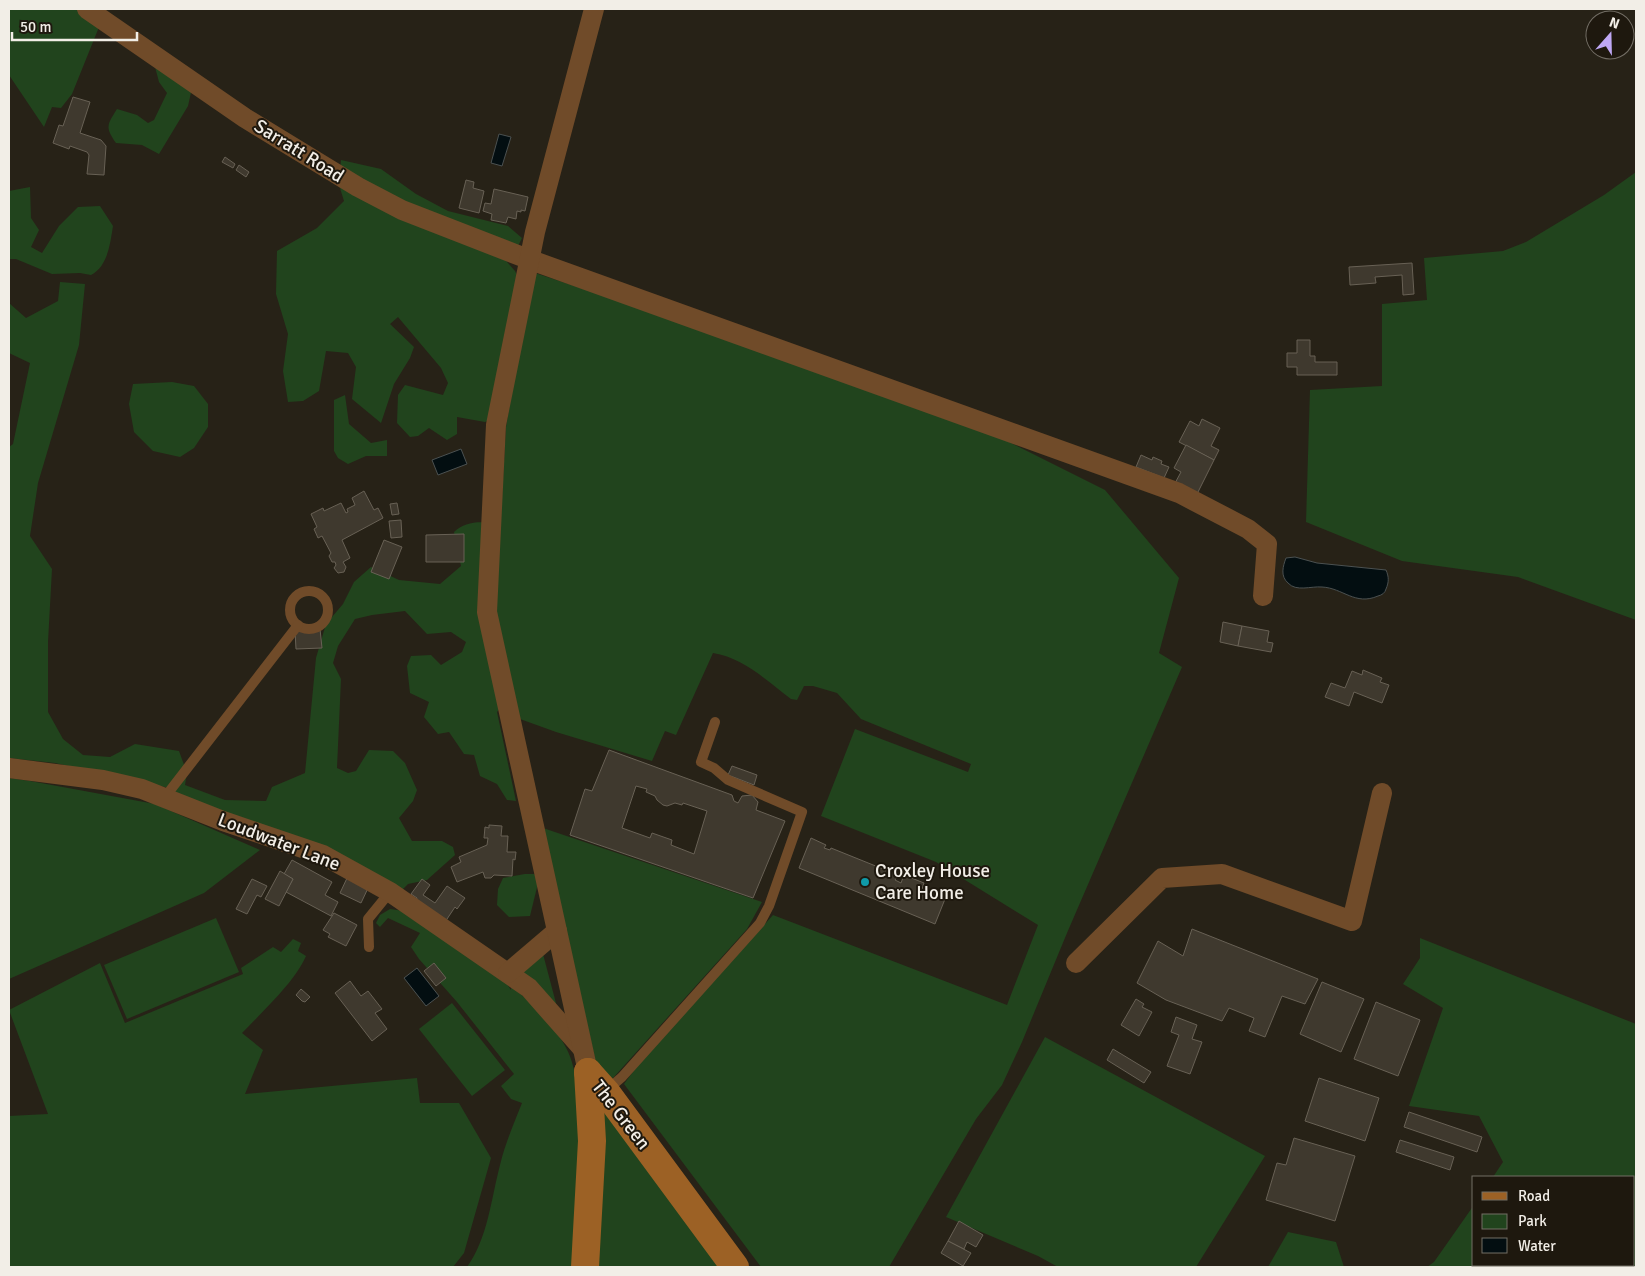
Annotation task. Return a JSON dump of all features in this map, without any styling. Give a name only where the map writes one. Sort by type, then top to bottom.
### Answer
[{"type":"street","name":"Sarratt Road","points":[[88,9],[245,118],[358,187],[402,210],[528,259],[1179,494],[1248,530],[1267,544],[1263,596]]},
{"type":"street","points":[[585,1060],[487,612],[496,425],[528,259],[594,9]]},
{"type":"street","name":"Loudwater Lane","points":[[9,768],[103,780],[142,789],[323,855],[390,892],[529,988],[585,1060]]},
{"type":"street","points":[[1076,963],[1162,878],[1222,874],[1352,921],[1382,793]]},
{"type":"street","points":[[508,973],[557,930]]},
{"type":"street","name":"The Green","points":[[585,1060],[606,1092],[735,1267]]},
{"type":"street","name":"The Green","points":[[585,1060],[592,1141],[585,1267]]},
{"type":"lane","points":[[165,797],[298,625]]},
{"type":"lane","points":[[606,1092],[622,1077],[760,923],[769,906],[802,812],[728,780],[714,768],[701,762],[715,722]]},
{"type":"lane","points":[[369,947],[368,919],[390,892]]},
{"type":"green space","points":[[9,9],[92,9],[99,27],[72,94],[61,108],[52,107],[44,127],[9,75]]},
{"type":"green space","points":[[154,63],[192,88],[188,106],[159,154],[142,145],[116,143],[109,129],[109,123],[117,109],[137,115],[148,123],[154,120],[167,93],[159,82]]},
{"type":"green space","points":[[341,160],[381,169],[416,194],[448,211],[508,226],[522,238],[517,248],[492,245],[515,271],[520,281],[499,416],[485,422],[457,417],[457,434],[447,440],[429,428],[418,436],[410,437],[397,423],[398,395],[405,385],[443,395],[448,383],[441,368],[398,317],[390,324],[414,347],[410,358],[394,384],[381,423],[352,399],[356,367],[348,353],[326,351],[319,391],[303,401],[288,402],[283,371],[288,334],[276,294],[277,251],[317,228],[344,201],[339,185]]},
{"type":"green space","points":[[1636,172],[1636,620],[1518,577],[1402,561],[1306,522],[1310,390],[1382,386],[1382,304],[1427,300],[1424,258],[1503,251],[1526,242],[1604,195]]},
{"type":"green space","points":[[30,187],[31,218],[39,230],[31,247],[42,253],[59,226],[78,207],[100,206],[113,226],[105,260],[97,271],[91,275],[80,273],[52,274],[16,259],[9,259],[9,191]]},
{"type":"green space","points":[[532,272],[697,326],[955,415],[1105,490],[1179,578],[1159,653],[1182,667],[1002,1085],[976,1119],[889,1267],[761,1267],[624,1084],[638,1065],[773,915],[1007,1005],[1038,925],[936,862],[821,816],[855,729],[968,772],[971,764],[861,719],[837,693],[813,686],[804,686],[797,700],[791,699],[745,665],[713,653],[676,735],[665,731],[652,761],[520,719],[495,617],[506,427]]},
{"type":"green space","points":[[60,282],[85,284],[79,345],[38,483],[30,536],[52,569],[48,642],[48,712],[63,739],[83,755],[110,757],[135,744],[179,751],[187,773],[185,785],[225,800],[266,801],[272,787],[305,773],[316,658],[326,624],[343,604],[354,582],[371,567],[399,580],[440,584],[461,566],[454,532],[462,526],[472,523],[492,523],[489,590],[507,699],[497,712],[516,801],[507,800],[497,784],[480,776],[474,755],[464,754],[449,732],[438,734],[424,717],[429,702],[410,693],[407,666],[411,656],[431,655],[441,665],[462,652],[466,642],[451,632],[427,634],[405,611],[372,615],[355,619],[338,646],[333,663],[341,679],[337,768],[348,773],[356,771],[369,750],[393,751],[405,763],[417,790],[413,801],[399,818],[412,841],[442,841],[453,847],[455,855],[427,880],[408,884],[399,893],[173,792],[174,789],[55,763],[9,758],[9,447],[13,444],[30,363],[9,353],[9,303],[26,318],[58,301]]},
{"type":"green space","points":[[172,382],[194,386],[208,404],[208,427],[194,448],[180,457],[153,451],[134,432],[129,404],[133,384]]},
{"type":"green space","points":[[345,395],[349,424],[371,443],[387,440],[387,456],[366,456],[348,464],[338,458],[334,451],[334,400]]},
{"type":"green space","points":[[9,778],[155,804],[260,850],[204,893],[9,979]]},
{"type":"green space","points":[[543,828],[762,902],[747,929],[613,1078],[600,1074],[597,1068]]},
{"type":"green space","points":[[534,874],[539,879],[530,916],[509,917],[497,905],[498,889],[503,878]]},
{"type":"green space","points":[[390,909],[404,911],[506,982],[511,990],[511,985],[547,1020],[564,1044],[574,1069],[579,1114],[580,1171],[577,1267],[467,1267],[480,1244],[502,1157],[522,1103],[511,1099],[501,1086],[514,1074],[411,947],[420,933],[388,918],[380,927],[376,923],[380,915]]},
{"type":"green space","points":[[216,918],[239,972],[127,1019],[104,965]]},
{"type":"green space","points":[[1420,938],[1636,1024],[1636,1267],[1427,1267],[1434,1262],[1472,1208],[1472,1266],[1635,1266],[1635,1176],[1494,1176],[1503,1162],[1479,1116],[1409,1106],[1443,1008],[1403,984],[1420,958]]},
{"type":"green space","points":[[293,939],[301,943],[298,951],[306,956],[301,966],[277,997],[242,1033],[263,1050],[245,1094],[417,1078],[420,1103],[459,1103],[491,1158],[464,1253],[453,1267],[9,1267],[9,1116],[48,1114],[9,1010],[100,963],[125,1023],[243,974],[241,968],[273,947],[281,952]]},
{"type":"green space","points":[[543,954],[557,1007],[519,971]]},
{"type":"green space","points":[[452,1003],[505,1070],[472,1096],[419,1029]]},
{"type":"green space","points":[[1045,1037],[1265,1156],[1196,1267],[1058,1267],[1038,1256],[946,1217]]},
{"type":"green space","points":[[606,1107],[725,1267],[585,1267],[591,1117]]},
{"type":"green space","points":[[1288,1232],[1336,1242],[1344,1267],[1268,1267]]},
{"type":"water","points":[[499,134],[511,137],[502,166],[491,163]]},
{"type":"water","points":[[461,449],[467,464],[438,475],[432,460]]},
{"type":"water","points":[[1295,557],[1317,563],[1386,570],[1388,580],[1385,592],[1370,599],[1363,599],[1329,588],[1291,586],[1285,580],[1283,571],[1286,558]]},
{"type":"water","points":[[417,968],[439,996],[426,1006],[404,978]]},
{"type":"building","points":[[73,97],[90,102],[80,133],[101,140],[106,146],[104,175],[87,174],[89,155],[87,152],[70,146],[69,149],[53,143],[59,125],[63,126]]},
{"type":"building","points":[[225,157],[235,164],[233,168],[222,162]]},
{"type":"building","points":[[239,165],[249,172],[246,177],[236,170]]},
{"type":"building","points":[[466,180],[474,182],[473,188],[484,191],[479,213],[459,208]]},
{"type":"building","points":[[494,189],[528,197],[525,211],[517,211],[516,219],[508,217],[506,223],[491,220],[492,214],[483,211],[485,203],[491,204]]},
{"type":"building","points":[[1412,263],[1414,294],[1403,295],[1402,275],[1375,277],[1376,283],[1350,285],[1349,267]]},
{"type":"building","points":[[1297,340],[1310,340],[1310,356],[1315,356],[1315,362],[1337,362],[1337,375],[1297,375],[1297,367],[1287,367],[1287,353],[1297,353]]},
{"type":"building","points":[[1202,419],[1220,428],[1211,446],[1219,450],[1214,460],[1179,442],[1190,421],[1199,426]]},
{"type":"building","points":[[1186,445],[1214,460],[1196,496],[1174,485],[1181,472],[1174,468]]},
{"type":"building","points":[[1141,455],[1152,460],[1153,457],[1162,461],[1161,464],[1169,467],[1164,478],[1136,467]]},
{"type":"building","points":[[364,491],[374,510],[378,508],[383,518],[342,540],[350,558],[343,562],[346,567],[344,572],[338,573],[334,568],[335,562],[332,562],[329,556],[331,553],[322,536],[318,538],[314,529],[317,527],[311,514],[323,508],[324,511],[341,503],[346,513],[348,512],[347,509],[355,505],[352,498]]},
{"type":"building","points":[[397,503],[399,514],[392,515],[390,504]]},
{"type":"building","points":[[401,520],[402,537],[391,538],[389,521]]},
{"type":"building","points":[[464,534],[464,562],[426,562],[426,535]]},
{"type":"building","points":[[384,540],[402,547],[389,579],[371,572]]},
{"type":"building","points":[[1223,622],[1242,626],[1238,646],[1220,642]]},
{"type":"building","points":[[1242,626],[1269,631],[1267,642],[1273,643],[1271,652],[1238,646]]},
{"type":"building","points":[[320,629],[322,648],[296,649],[295,631]]},
{"type":"building","points":[[1363,670],[1382,678],[1380,682],[1389,685],[1382,703],[1354,692],[1349,706],[1325,697],[1331,683],[1345,688],[1352,671],[1362,675]]},
{"type":"building","points":[[609,750],[732,795],[734,801],[738,803],[742,796],[752,795],[758,802],[756,810],[785,821],[753,898],[570,835],[585,789],[592,791]],"holes":[[[636,786],[647,789],[646,792],[655,796],[663,805],[667,806],[675,803],[682,805],[683,803],[707,811],[694,854],[671,845],[672,840],[652,833],[650,838],[622,828]]]},
{"type":"building","points":[[732,766],[757,775],[754,785],[728,775]]},
{"type":"building","points":[[489,825],[502,826],[501,836],[508,836],[507,852],[516,852],[515,860],[513,859],[512,876],[494,875],[491,878],[485,878],[483,872],[457,882],[451,867],[461,862],[459,857],[487,845],[488,838],[484,838],[485,827],[489,828]]},
{"type":"building","name":"Croxley House Care Home","points":[[811,838],[826,845],[824,848],[830,850],[831,848],[898,875],[895,880],[901,883],[904,875],[924,883],[922,889],[945,899],[935,924],[799,868]]},
{"type":"building","points":[[292,860],[332,882],[325,895],[338,902],[331,916],[286,892],[293,879],[284,874]]},
{"type":"building","points":[[280,871],[293,879],[279,906],[265,899]]},
{"type":"building","points":[[348,876],[369,886],[361,903],[340,893]]},
{"type":"building","points":[[252,879],[267,886],[261,897],[257,895],[247,914],[236,909]]},
{"type":"building","points":[[422,879],[430,885],[423,895],[435,903],[447,886],[465,898],[457,909],[455,907],[445,922],[416,901],[417,898],[411,894]]},
{"type":"building","points":[[334,913],[357,925],[346,946],[328,937],[330,934],[323,930]]},
{"type":"building","points":[[1192,929],[1318,979],[1305,1004],[1282,996],[1265,1037],[1249,1031],[1254,1018],[1229,1008],[1222,1021],[1166,1000],[1137,983],[1158,941],[1183,956]]},
{"type":"building","points":[[434,963],[446,978],[436,986],[424,971]]},
{"type":"building","points":[[350,981],[361,996],[368,991],[382,1009],[375,1013],[387,1029],[372,1041],[335,993]]},
{"type":"building","points":[[1322,982],[1364,999],[1341,1052],[1300,1034]]},
{"type":"building","points":[[301,989],[310,997],[305,1002],[296,995]]},
{"type":"building","points":[[1136,999],[1144,1004],[1142,1007],[1152,1012],[1139,1036],[1121,1025]]},
{"type":"building","points":[[1376,1002],[1420,1020],[1398,1076],[1354,1059]]},
{"type":"building","points":[[1176,1017],[1197,1025],[1192,1039],[1202,1042],[1190,1074],[1167,1066],[1179,1035],[1171,1032]]},
{"type":"building","points":[[1113,1049],[1151,1072],[1144,1083],[1107,1060]]},
{"type":"building","points":[[1319,1078],[1379,1098],[1365,1141],[1305,1121]]},
{"type":"building","points":[[1409,1112],[1482,1137],[1477,1152],[1404,1127]]},
{"type":"building","points":[[1294,1138],[1355,1156],[1335,1221],[1266,1200],[1277,1163],[1286,1165]]},
{"type":"building","points":[[1400,1140],[1454,1157],[1450,1170],[1396,1152]]},
{"type":"building","points":[[959,1221],[983,1235],[976,1247],[967,1242],[964,1249],[948,1241]]},
{"type":"building","points":[[948,1241],[971,1253],[963,1266],[941,1253]]},
{"type":"place","name":"Croxley House Care Home","points":[[865,882]]}]
